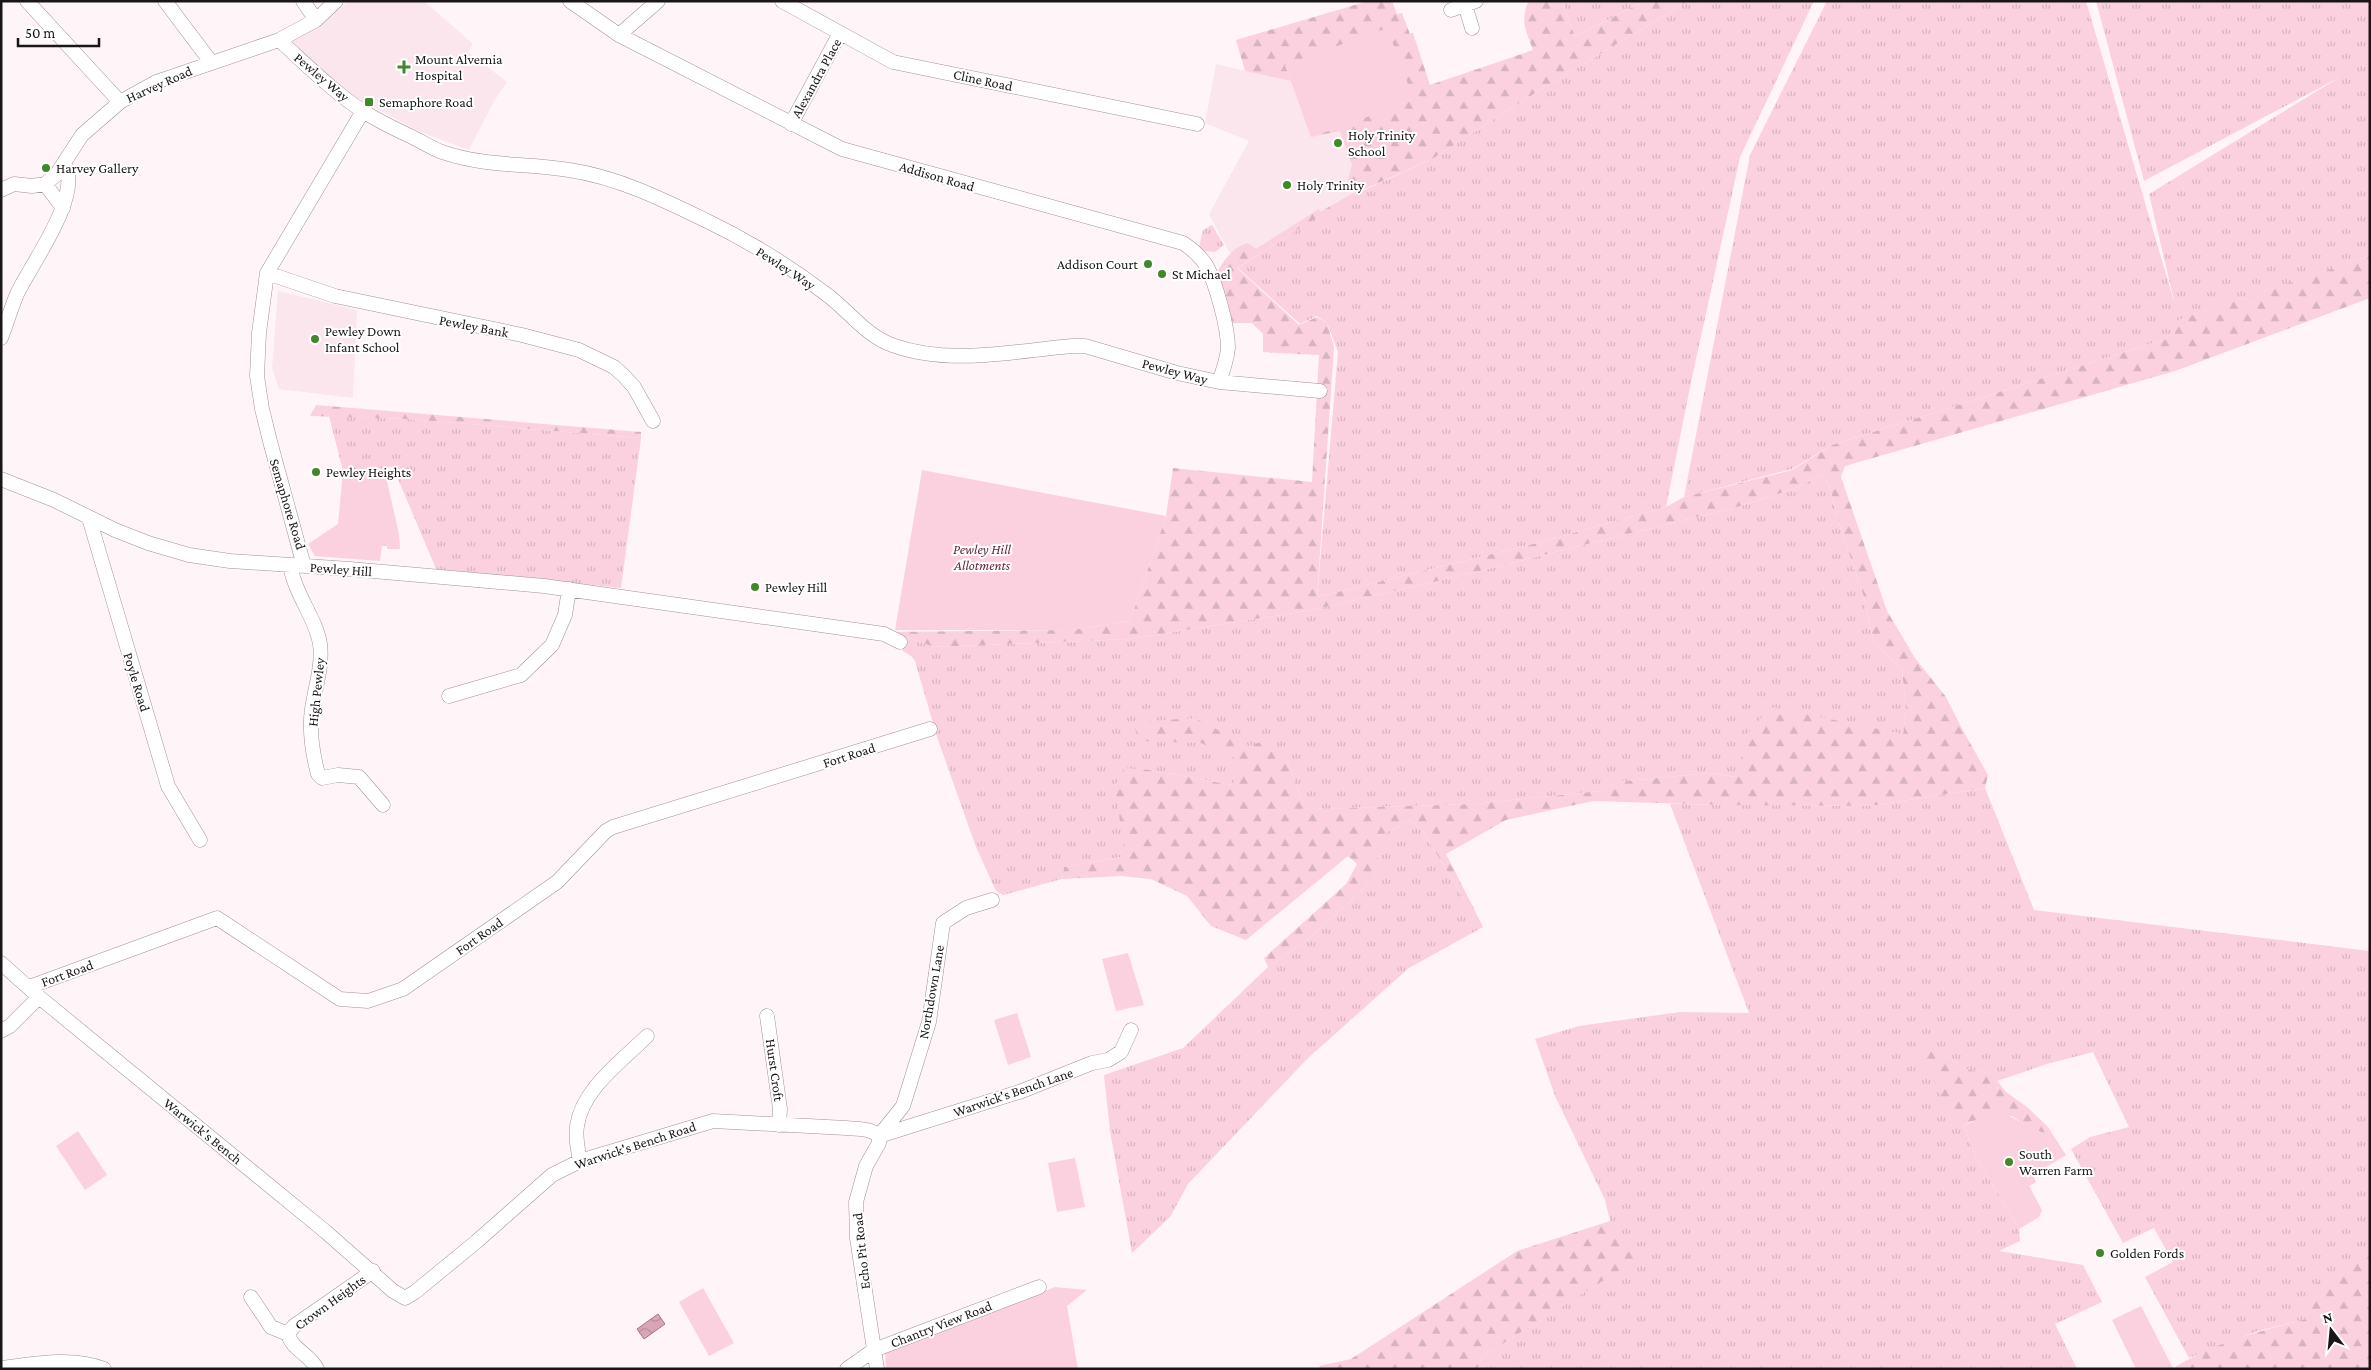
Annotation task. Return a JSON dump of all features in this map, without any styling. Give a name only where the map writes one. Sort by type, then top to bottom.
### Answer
[{"type":"street","points":[[27,1],[120,102]]},
{"type":"street","points":[[165,1],[211,62]]},
{"type":"street","points":[[303,1],[316,20]]},
{"type":"street","name":"Harvey Road","points":[[45,184],[56,175],[82,135],[120,102],[156,82],[279,40],[316,20],[336,1]]},
{"type":"street","name":"Addison Road","points":[[570,1],[619,35],[842,149],[1183,243],[1194,251],[1206,265],[1220,309],[1228,346],[1227,358],[1219,382]]},
{"type":"street","points":[[619,35],[658,1]]},
{"type":"street","name":"Cline Road","points":[[782,1],[893,62],[1197,124]]},
{"type":"street","points":[[1451,10],[1470,3],[1472,28]]},
{"type":"street","name":"Alexandra Place","points":[[791,124],[840,33]]},
{"type":"street","name":"Pewley Way","points":[[279,40],[363,111],[441,152],[502,164],[567,169],[590,174],[619,182],[662,199],[708,221],[782,264],[835,301],[869,332],[892,344],[928,354],[962,356],[1085,346],[1176,373],[1219,382],[1320,391]]},
{"type":"street","name":"Semaphore Road","points":[[304,566],[262,409],[257,376],[259,333],[267,273],[363,111]]},
{"type":"street","points":[[1,338],[18,293],[63,208],[70,178],[64,163]]},
{"type":"street","points":[[1,190],[14,184],[45,184],[63,208]]},
{"type":"street","name":"Pewley Bank","points":[[267,273],[335,296],[522,335],[579,350],[614,367],[624,376],[634,387],[653,421]]},
{"type":"street","name":"Pewley Hill","points":[[1,479],[54,500],[89,518],[148,543],[189,555],[569,589],[884,634],[900,642]]},
{"type":"street","name":"Poyle Road","points":[[89,518],[168,786],[200,840]]},
{"type":"street","name":"High Pewley","points":[[290,565],[303,606],[317,630],[320,644],[321,656],[312,711],[318,774],[322,778],[338,775],[359,777],[383,805]]},
{"type":"street","points":[[449,696],[522,675],[552,645],[565,615],[569,589]]},
{"type":"street","name":"Fort Road","points":[[29,987],[217,918],[340,999],[368,1001],[403,989],[555,883],[606,831],[613,827],[930,729]]},
{"type":"street","name":"Northdown Lane","points":[[879,1136],[903,1106],[929,1022],[943,923],[966,908],[992,900]]},
{"type":"street","name":"Warwick's Bench","points":[[1,963],[39,997],[405,1298]]},
{"type":"street","points":[[1,1032],[10,1026],[39,997]]},
{"type":"street","name":"Hurst Croft","points":[[767,1016],[780,1109],[779,1125]]},
{"type":"street","name":"Warwick's Bench Lane","points":[[879,1136],[1022,1091],[1092,1063],[1108,1060],[1121,1052],[1131,1030]]},
{"type":"street","points":[[580,1161],[576,1139],[577,1124],[583,1108],[593,1091],[647,1036]]},
{"type":"street","name":"Warwick's Bench Road","points":[[405,1298],[476,1242],[552,1175],[580,1161],[713,1121],[867,1130],[875,1132],[879,1136]]},
{"type":"street","name":"Echo Pit Road","points":[[877,1369],[857,1238],[856,1202],[866,1166],[879,1143],[879,1136]]},
{"type":"street","name":"Crown Heights","points":[[317,1369],[314,1363],[290,1343],[288,1334],[294,1326],[322,1304],[373,1271]]},
{"type":"street","name":"Chantry View Road","points":[[847,1369],[874,1350],[1039,1287]]},
{"type":"street","name":"Crown Heights","points":[[251,1297],[271,1327],[288,1334]]},
{"type":"street","points":[[1,1368],[76,1362],[94,1364],[104,1369]]},
{"type":"shaded area","name":"Mount Alvernia Hospital","points":[[348,1],[424,1],[473,44],[468,52],[507,82],[494,101],[469,150],[418,131],[345,91],[289,39],[324,21]]},
{"type":"shaded area","name":"Holy Trinity School","points":[[1390,20],[1364,189],[1238,268],[1209,214],[1249,141],[1205,123],[1216,64],[1290,81]]},
{"type":"shaded area","name":"Pewley Down Infant School","points":[[278,291],[357,310],[353,398],[279,389],[272,368]]},
{"type":"green space","points":[[1368,1],[1392,1],[1397,14],[1402,13],[1410,34],[1413,33],[1430,85],[1533,50],[1526,32],[1524,20],[1529,1],[1562,1],[1575,37],[1644,1],[1688,1],[1532,95],[1432,159],[1356,193],[1237,268],[1299,325],[1317,317],[1327,323],[1334,347],[1317,597],[1545,541],[1666,507],[1684,497],[1792,470],[1832,445],[2166,339],[2178,320],[2370,256],[2370,298],[2175,371],[1845,466],[1841,477],[1887,611],[1915,658],[1946,697],[1988,775],[1985,788],[1870,806],[1724,805],[1593,801],[1506,820],[1446,854],[1469,899],[1464,899],[1424,833],[1410,820],[1378,837],[1378,875],[1311,937],[1268,967],[1264,958],[1346,884],[1357,864],[1348,856],[1246,940],[1211,926],[1187,896],[1151,879],[1121,876],[1062,879],[1064,867],[1121,857],[1123,843],[1115,786],[1124,768],[1150,770],[1232,785],[1246,767],[1233,757],[1201,743],[1138,741],[1135,728],[1150,721],[1195,718],[1249,746],[1261,742],[1287,760],[1302,800],[1313,809],[1473,804],[1600,791],[1617,782],[1709,773],[1736,777],[1748,733],[1771,707],[1903,734],[1906,711],[1902,669],[1874,643],[1863,594],[1841,530],[1829,485],[1822,475],[1791,490],[1737,507],[1455,577],[1312,610],[1130,639],[934,647],[892,632],[1072,630],[1130,621],[1166,516],[1173,468],[1312,482],[1319,355],[1263,352],[1263,334],[1252,323],[1231,323],[1216,274],[1225,260],[1238,247],[1248,243],[1256,249],[1319,209],[1320,212],[1355,192],[1348,180],[1352,165],[1340,131],[1311,137],[1413,100],[1285,65],[1291,81],[1245,71],[1236,40]]},
{"type":"green space","points":[[1562,1],[1644,1],[1575,37]]},
{"type":"green space","points":[[1688,1],[1814,1],[1740,157],[1666,507],[1545,541],[1317,597],[1338,352],[1327,323],[1317,316],[1300,324],[1238,268],[1347,198],[1432,159],[1532,95]]},
{"type":"green space","points":[[1827,1],[2086,1],[2175,305],[2149,194],[2340,77],[2144,181],[2096,1],[2370,1],[2370,256],[2179,320],[2166,339],[1832,445],[1792,469],[1684,497],[1750,155]]},
{"type":"green space","points":[[1387,28],[1414,100],[1311,137],[1285,65]]},
{"type":"green space","points":[[1212,225],[1224,245],[1215,252],[1205,251],[1199,247],[1203,230]]},
{"type":"green space","points":[[316,405],[641,432],[641,438],[407,419],[310,416]]},
{"type":"green space","points":[[329,416],[407,419],[641,438],[621,588],[436,569],[393,467],[343,471]]},
{"type":"green space","points":[[384,468],[399,534],[400,549],[387,549],[387,546],[382,546],[380,561],[315,556],[308,544],[338,524],[343,471]]},
{"type":"green space","name":"Pewley Hill Allotments","points":[[922,470],[1166,516],[1130,621],[1072,630],[895,630]]},
{"type":"green space","points":[[1822,475],[1829,485],[1841,530],[1863,594],[1874,643],[1902,669],[1906,711],[1903,734],[1853,725],[1741,764],[1737,777],[1709,773],[1617,782],[1600,791],[1473,804],[1312,809],[1302,800],[1287,760],[1247,767],[1232,785],[1150,770],[1123,843],[1121,857],[1064,867],[1062,879],[1003,895],[996,891],[976,847],[937,737],[915,661],[903,651],[892,632],[934,647],[1130,639],[1312,610],[1455,577],[1737,507],[1791,490]]},
{"type":"green space","points":[[1985,788],[2034,910],[2370,951],[2370,1246],[2306,1319],[2258,1331],[2189,1358],[2145,1277],[2173,1262],[2154,1228],[2123,1243],[2071,1149],[2090,1137],[2129,1127],[2093,1052],[2047,1064],[1997,1081],[1992,1074],[1965,1069],[1947,1056],[1919,1050],[1952,1115],[1964,1126],[1976,1157],[2019,1229],[2020,1241],[1999,1251],[2083,1265],[2102,1302],[2055,1324],[2077,1369],[1477,1369],[1483,1356],[1635,1260],[1610,1221],[1605,1200],[1555,1096],[1535,1039],[1579,1026],[1680,1012],[1749,1013],[1670,804],[1870,806]]},
{"type":"green space","points":[[1410,820],[1424,833],[1464,899],[1469,899],[1483,927],[1409,968],[1308,1058],[1188,1184],[1170,1217],[1132,1253],[1110,1131],[1104,1075],[1183,1048],[1268,967],[1311,937],[1378,875],[1378,837]]},
{"type":"green space","points":[[1128,953],[1144,1005],[1116,1011],[1102,959]]},
{"type":"green space","points":[[1017,1013],[1031,1057],[1008,1065],[994,1020]]},
{"type":"green space","points":[[1918,1050],[1933,1050],[1947,1056],[1965,1069],[1992,1074],[2006,1092],[2027,1107],[2048,1127],[2044,1133],[2029,1128],[2012,1116],[1972,1121],[1964,1126],[1952,1116]]},
{"type":"green space","points":[[1993,1109],[2044,1133],[2048,1127],[2066,1155],[2033,1175],[2036,1182],[2029,1186],[2042,1210],[2039,1217],[2019,1229],[1976,1157],[1964,1126],[1983,1117]]},
{"type":"green space","points":[[78,1131],[107,1175],[85,1190],[56,1146]]},
{"type":"green space","points":[[1075,1158],[1085,1207],[1057,1212],[1048,1163]]},
{"type":"green space","points":[[1610,1221],[1636,1260],[1483,1356],[1477,1369],[1321,1369],[1319,1366],[1351,1359],[1517,1251]]},
{"type":"green space","points":[[2370,1246],[2370,1369],[2172,1369],[2220,1345],[2254,1333],[2306,1319],[2306,1291]]},
{"type":"green space","points":[[1055,1287],[1087,1290],[1067,1306],[1078,1369],[886,1369],[885,1353]]},
{"type":"green space","points":[[703,1288],[734,1343],[709,1356],[679,1302]]},
{"type":"green space","points":[[2141,1306],[2172,1369],[2136,1369],[2112,1320]]},
{"type":"water","points":[[658,1314],[665,1324],[644,1339],[637,1329]]},
{"type":"place","name":"Mount Alvernia Hospital","points":[[404,67]]},
{"type":"place","name":"Semaphore Road","points":[[369,102]]},
{"type":"place","name":"Holy Trinity School","points":[[1338,143]]},
{"type":"place","name":"Harvey Gallery","points":[[46,168]]},
{"type":"place","name":"Holy Trinity","points":[[1287,185]]},
{"type":"place","name":"Addison Court","points":[[1148,264]]},
{"type":"place","name":"St Michael","points":[[1162,274]]},
{"type":"place","name":"Pewley Down Infant School","points":[[315,339]]},
{"type":"place","name":"Pewley Heights","points":[[316,472]]},
{"type":"place","name":"Pewley Hill","points":[[755,587]]},
{"type":"place","name":"South Warren Farm","points":[[2009,1162]]},
{"type":"place","name":"Golden Fords","points":[[2100,1253]]}]
